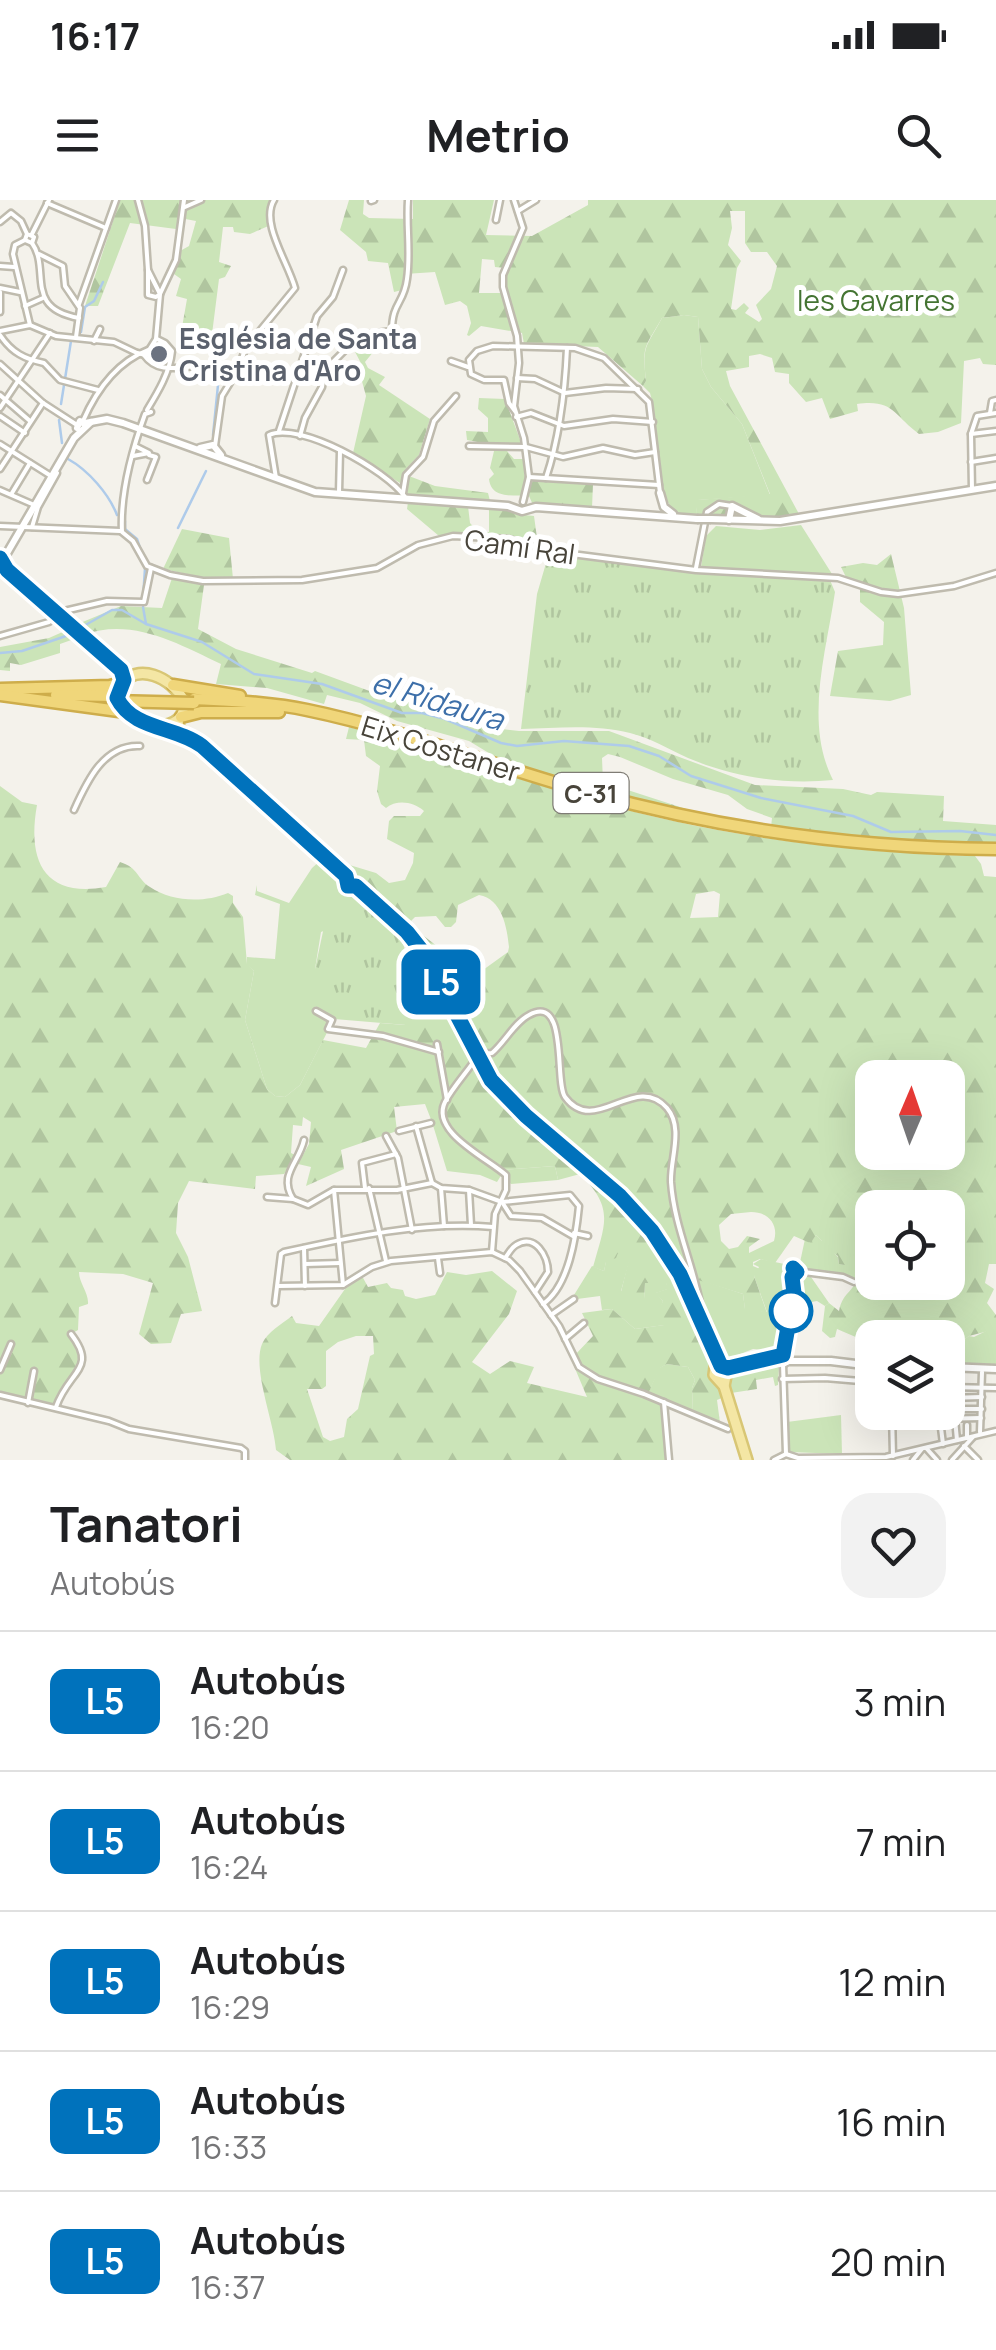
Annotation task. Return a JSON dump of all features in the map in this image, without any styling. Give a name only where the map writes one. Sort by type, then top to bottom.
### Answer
[{"type":"highway","points":[[0,692],[110,686],[122,681]]},
{"type":"highway","points":[[173,685],[295,710]]},
{"type":"highway","points":[[0,692],[126,712]]},
{"type":"highway","name":"Eix Costaner","points":[[0,692],[295,710],[369,725],[560,785],[694,819],[802,838],[996,851]]},
{"type":"highway","points":[[179,719],[201,712],[295,710]]},
{"type":"main road","points":[[195,740],[142,722],[126,712],[117,698],[122,681],[140,674],[173,685],[184,700],[179,729],[195,740],[407,932],[444,986],[491,1080],[526,1116],[620,1196],[652,1231],[680,1274],[698,1312],[721,1372],[745,1458]]},
{"type":"main road","points":[[159,726],[179,719]]},
{"type":"street","points":[[76,337],[79,304],[116,200]]},
{"type":"street","points":[[138,200],[145,226],[148,270],[160,294]]},
{"type":"street","points":[[144,355],[156,339],[160,294],[176,260],[184,203],[200,200]]},
{"type":"street","points":[[210,448],[222,396],[248,344],[295,288],[269,221],[269,208],[274,200]]},
{"type":"street","points":[[300,436],[322,387],[325,370],[360,335],[392,331],[391,315],[405,289],[411,250],[408,200]]},
{"type":"street","points":[[496,220],[500,200]]},
{"type":"street","points":[[514,200],[523,228],[502,286],[518,348],[516,414],[526,447],[529,478],[525,506]]},
{"type":"street","points":[[518,211],[536,200]]},
{"type":"street","points":[[30,325],[13,249],[28,236],[48,202],[106,228]]},
{"type":"street","points":[[0,222],[11,213],[40,254],[62,263],[65,286],[79,304]]},
{"type":"street","points":[[40,254],[38,277],[44,298],[65,315],[78,318]]},
{"type":"street","points":[[0,266],[14,267]]},
{"type":"street","points":[[279,431],[316,316],[333,297],[343,270]]},
{"type":"street","points":[[0,312],[0,290],[20,292]]},
{"type":"street","points":[[25,306],[44,298]]},
{"type":"street","points":[[98,390],[62,381],[44,364],[16,352],[0,333],[30,325],[50,333],[114,342],[166,369],[214,366],[235,376]]},
{"type":"street","points":[[94,341],[100,329]]},
{"type":"street","points":[[0,408],[50,333]]},
{"type":"street","points":[[0,636],[106,601],[144,602],[151,568],[122,532],[140,428],[161,387],[172,351],[156,339]]},
{"type":"street","points":[[468,367],[472,355],[485,347],[594,352],[648,402],[661,510]]},
{"type":"street","points":[[122,681],[123,673],[56,616],[3,562],[98,390],[137,353],[150,348]]},
{"type":"street","points":[[546,478],[554,456],[565,393],[568,348]]},
{"type":"street","points":[[451,361],[468,367],[477,378],[504,380],[509,404],[516,414]]},
{"type":"street","points":[[0,364],[44,403],[81,426],[107,419]]},
{"type":"street","points":[[516,378],[534,379],[565,393],[638,389]]},
{"type":"street","points":[[0,395],[31,422]]},
{"type":"street","points":[[404,496],[406,476],[422,457],[432,425],[456,396]]},
{"type":"street","points":[[972,490],[970,434],[977,416],[993,413],[992,401],[996,400]]},
{"type":"street","points":[[0,469],[44,403]]},
{"type":"street","points":[[90,406],[93,415],[210,448],[225,459],[315,492],[649,514],[661,510],[697,519],[771,521],[996,486]]},
{"type":"street","points":[[516,414],[530,414],[559,425],[613,419],[653,422]]},
{"type":"street","points":[[0,416],[25,432]]},
{"type":"street","points":[[276,478],[269,434],[279,431],[330,444],[380,474],[404,496]]},
{"type":"street","points":[[970,434],[996,431]]},
{"type":"street","points":[[0,444],[51,476]]},
{"type":"street","points":[[136,446],[148,455]]},
{"type":"street","points":[[469,446],[526,447],[554,456],[603,448],[635,455],[656,452]]},
{"type":"street","points":[[339,494],[340,452]]},
{"type":"street","points":[[133,456],[156,456],[147,480]]},
{"type":"street","points":[[971,462],[996,458]]},
{"type":"street","points":[[32,527],[36,506],[62,461]]},
{"type":"street","points":[[11,495],[30,462]]},
{"type":"street","points":[[529,478],[659,489]]},
{"type":"street","points":[[0,490],[36,506]]},
{"type":"street","points":[[696,570],[707,512],[719,504],[771,521]]},
{"type":"street","points":[[729,520],[732,506]]},
{"type":"street","points":[[0,526],[122,532]]},
{"type":"street","name":"Camí Ral","points":[[151,568],[212,582],[302,580],[377,568],[411,548],[452,536],[509,540],[556,552],[696,570],[838,578],[881,592],[906,594],[954,586],[996,573]]},
{"type":"street","points":[[114,666],[140,674]]},
{"type":"street","points":[[74,810],[103,759],[120,747],[140,746]]},
{"type":"street","points":[[316,1010],[332,1020],[328,1029],[383,1036],[439,1052]]},
{"type":"street","points":[[492,1252],[493,1227],[508,1183],[506,1175],[444,1126],[442,1113],[476,1056],[492,1053],[532,1012],[543,1013],[552,1018],[557,1030],[560,1086],[566,1099],[592,1113],[622,1099],[655,1099],[673,1118],[674,1198],[702,1305],[698,1312]]},
{"type":"street","points":[[438,1044],[447,1100]]},
{"type":"street","points":[[400,1131],[431,1122]]},
{"type":"street","points":[[416,1126],[432,1183],[440,1188],[469,1190],[502,1202],[570,1195],[580,1206],[564,1283],[543,1304]]},
{"type":"street","points":[[386,1136],[396,1154],[412,1230]]},
{"type":"street","points":[[294,1199],[286,1185],[288,1172],[304,1140]]},
{"type":"street","points":[[387,1262],[362,1163],[396,1154]]},
{"type":"street","points":[[266,1196],[308,1205],[334,1190],[404,1189],[432,1183]]},
{"type":"street","points":[[440,1188],[444,1226]]},
{"type":"street","points":[[334,1190],[343,1284]]},
{"type":"street","points":[[469,1190],[471,1225]]},
{"type":"street","points":[[502,1202],[511,1216],[542,1218],[574,1234],[588,1236]]},
{"type":"street","points":[[275,1303],[281,1254],[339,1238],[444,1226],[493,1227]]},
{"type":"street","points":[[505,1258],[515,1245],[532,1242],[546,1258],[548,1272],[535,1292]]},
{"type":"street","points":[[304,1248],[305,1286]]},
{"type":"street","points":[[278,1286],[343,1284],[387,1262],[492,1252],[514,1264],[587,1373],[728,1429]]},
{"type":"street","points":[[438,1258],[440,1273]]},
{"type":"street","points":[[305,1264],[341,1263]]},
{"type":"street","points":[[854,1282],[843,1276],[789,1270],[794,1293],[782,1379],[786,1458],[893,1456],[996,1431]]},
{"type":"street","points":[[551,1315],[574,1299]]},
{"type":"street","points":[[566,1339],[584,1323]]},
{"type":"street","points":[[56,1408],[62,1390],[84,1357],[83,1349],[71,1334]]},
{"type":"street","points":[[0,1370],[11,1344]]},
{"type":"street","points":[[721,1372],[783,1359],[855,1363]]},
{"type":"street","points":[[965,1370],[996,1371]]},
{"type":"street","points":[[965,1370],[996,1371]]},
{"type":"street","points":[[28,1403],[34,1371]]},
{"type":"street","points":[[980,1435],[982,1372]]},
{"type":"street","points":[[782,1379],[855,1381]]},
{"type":"street","points":[[965,1387],[996,1388]]},
{"type":"street","points":[[0,1394],[128,1428],[241,1448],[246,1460]]},
{"type":"street","points":[[965,1398],[982,1398]]},
{"type":"street","points":[[664,1402],[669,1460]]},
{"type":"street","points":[[965,1410],[982,1409]]},
{"type":"street","points":[[965,1419],[981,1418]]},
{"type":"street","points":[[952,1460],[970,1437],[968,1425]]},
{"type":"street","points":[[892,1430],[893,1456]]},
{"type":"street","points":[[941,1430],[943,1444]]},
{"type":"street","points":[[954,1430],[957,1440]]},
{"type":"street","points":[[964,1446],[978,1460]]},
{"type":"street","points":[[913,1460],[924,1450]]},
{"type":"street","points":[[924,1450],[936,1460]]},
{"type":"green space","points":[[120,200],[278,200],[271,211],[273,224],[250,234],[223,227],[219,262],[231,266],[225,277],[219,279],[212,334],[181,333],[187,299],[176,296],[181,279],[174,274],[180,251],[189,246],[196,221],[180,218],[176,229],[130,223],[98,306],[85,306]]},
{"type":"green space","name":"les Gavarres","points":[[349,200],[364,200],[363,214],[369,218],[413,219],[413,200],[494,200],[486,235],[532,236],[588,205],[588,200],[996,200],[996,365],[983,364],[980,358],[964,361],[961,423],[919,434],[879,404],[857,404],[858,411],[830,419],[822,398],[806,402],[789,383],[789,374],[775,372],[772,358],[749,356],[749,367],[726,371],[730,386],[799,514],[771,519],[696,514],[697,500],[770,494],[742,424],[711,387],[702,369],[698,317],[662,318],[646,347],[643,386],[598,347],[524,344],[522,333],[481,326],[467,335],[471,323],[467,306],[460,301],[445,305],[435,272],[405,274],[402,290],[394,292],[388,263],[368,261],[366,252],[340,230]],"holes":[[[730,211],[745,211],[745,243],[751,252],[767,252],[777,266],[771,289],[756,305],[762,319],[759,322],[745,313],[749,308],[744,303],[736,310],[731,309],[741,261],[728,245]],[[482,259],[494,260],[495,267],[504,268],[502,293],[479,293]]]},
{"type":"green space","points":[[698,317],[702,369],[711,387],[742,424],[770,495],[698,500],[696,514],[674,513],[669,503],[664,502],[653,405],[643,386],[645,353],[662,318]]},
{"type":"green space","points":[[393,335],[388,349],[374,351],[365,362],[385,377],[379,385],[430,419],[419,455],[405,470],[409,476],[435,486],[488,493],[490,501],[395,496],[400,483],[353,453],[366,396],[360,374],[364,369],[352,346],[361,338]]},
{"type":"green space","points":[[479,398],[505,399],[522,445],[498,446],[467,440],[466,431],[488,432],[488,418],[478,409]]},
{"type":"green space","points":[[494,451],[507,451],[514,459],[524,459],[525,480],[593,484],[592,508],[533,505],[529,496],[498,493],[489,479],[494,474],[490,468]]},
{"type":"green space","points":[[408,502],[468,506],[470,523],[479,533],[489,532],[489,507],[534,516],[538,545],[497,537],[439,536],[407,509]]},
{"type":"green space","points":[[801,525],[832,574],[701,567],[706,536],[716,526],[760,530]]},
{"type":"green space","points":[[182,529],[229,538],[233,579],[211,579],[163,569]]},
{"type":"green space","points":[[549,553],[654,567],[830,580],[835,592],[819,712],[824,758],[833,780],[777,780],[741,775],[617,730],[521,729],[537,594]]},
{"type":"green space","points":[[891,554],[904,608],[911,695],[890,701],[830,696],[838,651],[883,645],[884,622],[860,602],[860,583],[846,577],[841,567],[877,565]]},
{"type":"green space","points":[[172,578],[204,585],[198,629],[236,649],[315,671],[394,700],[417,701],[447,713],[453,705],[486,727],[609,731],[755,785],[843,789],[871,795],[877,792],[944,796],[943,821],[996,825],[996,845],[874,842],[771,827],[772,818],[747,809],[728,795],[673,779],[620,757],[608,754],[602,758],[603,782],[689,810],[688,814],[502,761],[469,741],[397,721],[360,703],[327,695],[324,704],[267,688],[216,684],[221,664],[153,635],[119,629],[83,635],[73,626],[121,606],[162,608]]},
{"type":"green space","points":[[67,630],[77,638],[60,644],[60,653],[21,665],[10,663],[10,671],[0,670],[0,647],[49,638]]},
{"type":"green space","points":[[349,727],[586,799],[707,828],[840,847],[975,856],[984,876],[996,877],[996,1264],[989,1264],[985,1283],[994,1289],[987,1303],[996,1315],[996,1329],[965,1339],[965,1320],[855,1320],[855,1337],[837,1329],[835,1337],[830,1338],[822,1331],[825,1306],[829,1303],[839,1311],[855,1284],[855,1300],[965,1300],[965,1190],[855,1190],[855,1267],[839,1264],[838,1256],[830,1251],[820,1251],[822,1241],[816,1235],[812,1241],[816,1255],[811,1258],[810,1243],[794,1236],[775,1263],[760,1259],[753,1262],[760,1269],[754,1276],[767,1313],[750,1314],[745,1310],[743,1294],[698,1280],[692,1307],[701,1323],[724,1397],[717,1400],[720,1423],[693,1413],[695,1380],[688,1367],[667,1364],[660,1368],[648,1394],[606,1382],[588,1372],[574,1356],[593,1336],[582,1313],[612,1309],[635,1329],[664,1325],[660,1307],[663,1301],[655,1293],[667,1289],[666,1283],[645,1283],[644,1300],[621,1292],[630,1255],[618,1253],[606,1262],[604,1271],[593,1267],[603,1227],[603,1207],[580,1174],[558,1180],[555,1166],[502,1170],[450,1130],[443,1119],[432,1122],[425,1104],[394,1107],[397,1131],[341,1150],[344,1169],[306,1186],[311,1167],[298,1164],[309,1144],[311,1122],[303,1117],[302,1126],[293,1125],[291,1153],[297,1156],[284,1174],[256,1176],[255,1189],[189,1181],[178,1203],[176,1233],[188,1257],[202,1311],[181,1314],[171,1343],[151,1344],[139,1334],[153,1283],[123,1274],[79,1272],[88,1304],[79,1307],[78,1330],[71,1334],[83,1356],[65,1384],[56,1408],[0,1397],[0,786],[22,802],[37,805],[38,858],[54,881],[85,889],[106,887],[120,862],[131,867],[150,887],[168,896],[233,896],[233,903],[243,917],[247,964],[254,971],[245,1020],[267,1089],[275,1096],[285,1097],[300,1085],[323,1040],[366,1048],[380,1023],[405,1025],[405,945],[333,860],[376,873],[389,883],[405,880],[414,853],[387,839],[389,821],[394,816],[420,816],[424,811],[405,803],[386,808],[381,804],[377,791],[380,766],[366,756],[364,740],[346,739]],"holes":[[[696,894],[720,894],[718,917],[690,918]],[[479,895],[498,908],[509,947],[508,952],[476,975],[469,989],[450,956],[416,930],[411,921],[415,917],[436,916],[445,927],[451,927],[456,922],[458,905]],[[751,1212],[767,1217],[773,1224],[774,1241],[749,1253],[749,1247],[760,1239],[747,1236],[738,1247],[729,1249],[721,1241],[719,1225],[731,1214]]]},
{"type":"green space","points":[[322,859],[379,910],[321,932],[315,1006],[334,1019],[300,1085],[285,1097],[275,1096],[267,1089],[245,1020],[254,971],[247,965],[247,957],[275,959],[280,904],[255,895],[257,885],[257,891],[289,903]]},
{"type":"green space","points":[[328,908],[379,910],[400,937],[408,963],[406,1025],[334,1019],[315,1006],[315,969]]},
{"type":"green space","points":[[443,1118],[450,1130],[502,1170],[555,1166],[558,1180],[511,1184],[502,1174],[497,1182],[480,1175],[447,1171],[432,1122]]},
{"type":"green space","points":[[816,1235],[838,1257],[839,1264],[855,1265],[855,1278],[799,1267],[805,1239],[810,1243]]},
{"type":"green space","points":[[618,1252],[631,1255],[621,1291],[644,1299],[645,1283],[666,1282],[668,1289],[656,1293],[663,1301],[665,1325],[635,1329],[612,1309],[602,1310],[600,1296],[577,1299],[574,1295],[592,1266],[604,1271],[606,1261]]},
{"type":"green space","points":[[761,1259],[789,1265],[786,1275],[791,1292],[781,1351],[776,1355],[777,1351],[753,1349],[730,1358],[733,1364],[721,1363],[694,1298],[698,1279],[743,1294],[745,1309],[767,1312],[754,1276],[759,1267],[753,1264]]},
{"type":"green space","points":[[492,1271],[517,1291],[509,1314],[472,1362],[490,1374],[510,1361],[534,1367],[527,1383],[587,1397],[571,1359],[599,1382],[660,1403],[668,1460],[290,1460],[276,1450],[260,1367],[262,1344],[271,1332],[292,1316],[296,1323],[319,1326],[345,1289],[362,1276],[368,1287],[387,1283],[416,1299],[435,1295],[447,1272],[466,1275]],"holes":[[[356,1336],[373,1336],[374,1354],[370,1356],[358,1409],[347,1419],[344,1437],[330,1441],[323,1437],[307,1389],[326,1386],[326,1351]]]},
{"type":"green space","points":[[804,1273],[829,1303],[825,1306],[817,1301],[795,1305],[795,1281]]},
{"type":"green space","points":[[996,1329],[996,1367],[965,1364],[965,1339]]},
{"type":"green space","points":[[667,1364],[688,1367],[695,1380],[693,1413],[648,1394],[659,1368]]},
{"type":"green space","points":[[775,1364],[779,1367],[778,1385],[775,1386],[773,1377],[756,1380],[757,1389],[731,1393],[729,1375]]},
{"type":"green space","points":[[841,1415],[842,1454],[789,1452],[787,1422]]},
{"type":"waterway","points":[[81,332],[85,307],[94,301],[103,282]]},
{"type":"waterway","points":[[61,404],[71,341]]},
{"type":"waterway","points":[[212,363],[213,344]]},
{"type":"waterway","points":[[211,369],[218,385],[213,435]]},
{"type":"waterway","points":[[59,420],[62,443]]},
{"type":"waterway","points":[[68,459],[97,483],[117,515]]},
{"type":"waterway","points":[[178,528],[206,471]]},
{"type":"waterway","points":[[125,521],[125,529],[137,539],[142,554]]},
{"type":"waterway","points":[[143,599],[145,568]]},
{"type":"waterway","points":[[143,607],[146,624]]},
{"type":"waterway","name":"el Ridaura","points":[[0,653],[22,651],[66,636],[112,610],[122,610],[146,624],[202,642],[254,674],[322,684],[402,713],[445,719],[501,743],[517,746],[564,741],[629,746],[659,756],[691,776],[761,798],[853,816],[891,832],[996,835]]},
{"type":"bus line","name":"L5","points":[[0,558],[7,570],[67,626],[121,670],[124,680],[117,698],[126,712],[142,722],[195,740],[346,876],[348,886],[356,886],[407,932],[444,986],[460,1026],[491,1080],[526,1116],[620,1196],[652,1231],[680,1274],[721,1366],[728,1368],[783,1355],[794,1293],[792,1277],[797,1272],[793,1268]]},
{"type":"place","name":"Església de Santa Cristina d'Aro","points":[[159,354]]}]
